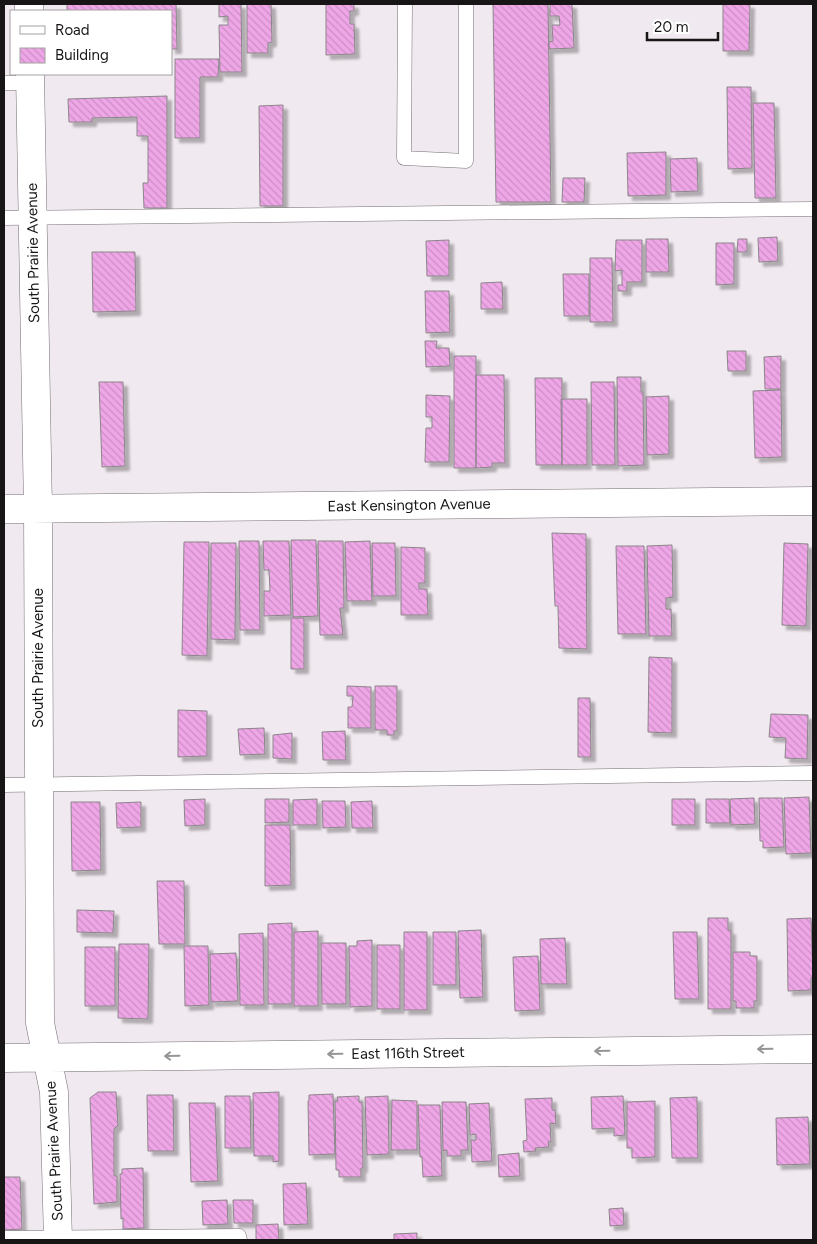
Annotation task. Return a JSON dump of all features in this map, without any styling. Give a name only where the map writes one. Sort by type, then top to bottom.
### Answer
[{"type":"street","name":"South Prairie Avenue","points":[[30,78],[38,509],[40,1023],[54,1092],[58,1239]]},
{"type":"street","name":"East Kensington Avenue","points":[[4,509],[813,501]]},
{"type":"street","name":"East 116th Street","points":[[4,1058],[813,1049]]},
{"type":"lane","points":[[405,4],[404,158],[466,161],[466,4]]},
{"type":"lane","points":[[4,83],[30,78]]},
{"type":"lane","points":[[4,218],[813,209]]},
{"type":"lane","points":[[4,785],[813,773]]},
{"type":"lane","points":[[4,1238],[239,1236],[240,1240]]},
{"type":"building","points":[[67,4],[176,4],[177,49],[172,49],[172,10],[67,10]]},
{"type":"building","points":[[219,4],[241,4],[242,72],[220,72],[219,25],[228,25],[228,16],[219,17]]},
{"type":"building","points":[[247,4],[271,4],[272,42],[268,43],[268,53],[247,53]]},
{"type":"building","points":[[326,4],[354,4],[354,11],[350,11],[350,24],[354,24],[355,54],[326,55]]},
{"type":"building","points":[[493,4],[548,4],[551,202],[496,202]]},
{"type":"building","points":[[550,4],[572,4],[574,48],[549,49],[549,42],[553,41],[552,25],[560,25],[559,16],[550,16]]},
{"type":"building","points":[[723,4],[750,4],[749,51],[723,51]]},
{"type":"building","points":[[175,59],[219,59],[218,77],[200,77],[200,138],[175,138]]},
{"type":"building","points":[[727,87],[751,87],[752,168],[728,169]]},
{"type":"building","points":[[167,96],[167,208],[144,208],[143,183],[148,183],[148,136],[137,136],[137,117],[92,118],[92,122],[69,122],[68,99]]},
{"type":"building","points":[[753,103],[774,103],[776,198],[755,198]]},
{"type":"building","points":[[283,105],[283,206],[260,206],[259,106]]},
{"type":"building","points":[[666,152],[666,195],[628,196],[627,153]]},
{"type":"building","points":[[697,158],[698,191],[671,192],[670,159]]},
{"type":"building","points":[[563,178],[585,178],[584,202],[562,202]]},
{"type":"building","points":[[777,237],[778,261],[759,262],[758,238]]},
{"type":"building","points":[[646,239],[668,239],[669,272],[646,272]]},
{"type":"building","points":[[738,239],[747,239],[747,252],[737,252]]},
{"type":"building","points":[[449,240],[449,276],[427,276],[426,241]]},
{"type":"building","points":[[616,240],[642,240],[642,282],[627,282],[627,291],[618,291],[618,285],[622,285],[622,270],[615,271]]},
{"type":"building","points":[[716,243],[734,243],[734,284],[716,285]]},
{"type":"building","points":[[92,252],[135,252],[136,311],[93,312]]},
{"type":"building","points":[[590,258],[612,258],[613,322],[590,322]]},
{"type":"building","points":[[563,274],[589,274],[589,316],[564,316]]},
{"type":"building","points":[[502,282],[503,309],[481,309],[481,283]]},
{"type":"building","points":[[425,291],[449,291],[450,332],[426,333]]},
{"type":"building","points":[[425,341],[437,341],[436,348],[449,348],[450,366],[426,367]]},
{"type":"building","points":[[727,351],[746,351],[746,371],[728,371]]},
{"type":"building","points":[[454,356],[476,356],[476,468],[454,468]]},
{"type":"building","points":[[781,356],[781,389],[765,389],[764,357]]},
{"type":"building","points":[[476,375],[504,375],[505,463],[492,463],[492,467],[476,468]]},
{"type":"building","points":[[617,377],[641,377],[644,465],[618,466]]},
{"type":"building","points":[[535,378],[562,378],[562,465],[536,465]]},
{"type":"building","points":[[99,382],[123,382],[125,466],[102,467]]},
{"type":"building","points":[[591,382],[614,382],[615,465],[592,465]]},
{"type":"building","points":[[781,390],[782,457],[755,458],[753,391]]},
{"type":"building","points":[[426,395],[450,396],[449,462],[425,462],[426,428],[432,428],[432,417],[426,417]]},
{"type":"building","points":[[669,396],[669,454],[647,455],[646,397]]},
{"type":"building","points":[[561,399],[587,399],[587,465],[562,465]]},
{"type":"building","points":[[552,533],[586,534],[587,649],[559,648],[558,606],[555,606]]},
{"type":"building","points":[[291,540],[316,540],[318,616],[293,617]]},
{"type":"building","points":[[239,541],[259,541],[260,630],[240,630]]},
{"type":"building","points":[[263,541],[289,541],[291,615],[264,616],[264,591],[270,591],[269,570],[264,570]]},
{"type":"building","points":[[318,541],[343,541],[344,608],[340,608],[343,635],[320,635]]},
{"type":"building","points":[[370,541],[372,601],[347,601],[345,542]]},
{"type":"building","points":[[184,542],[209,542],[207,656],[182,655]]},
{"type":"building","points":[[211,543],[236,543],[235,640],[211,639]]},
{"type":"building","points":[[372,543],[395,543],[396,596],[373,596]]},
{"type":"building","points":[[784,543],[808,544],[806,626],[782,625]]},
{"type":"building","points":[[672,545],[673,597],[666,598],[666,609],[671,609],[672,636],[649,636],[647,546]]},
{"type":"building","points":[[616,546],[644,546],[646,634],[618,634]]},
{"type":"building","points":[[401,547],[425,548],[425,583],[419,583],[419,589],[427,589],[428,615],[401,615]]},
{"type":"building","points":[[291,618],[304,618],[304,669],[291,669]]},
{"type":"building","points":[[649,657],[672,658],[672,733],[648,732]]},
{"type":"building","points":[[347,686],[371,687],[371,728],[348,728],[348,707],[352,707],[353,696],[347,696]]},
{"type":"building","points":[[375,686],[397,686],[397,731],[394,731],[394,735],[387,735],[387,730],[375,730]]},
{"type":"building","points":[[578,698],[590,698],[591,757],[578,757]]},
{"type":"building","points":[[178,710],[207,711],[207,756],[178,757]]},
{"type":"building","points":[[771,714],[808,715],[807,759],[785,758],[786,738],[769,737]]},
{"type":"building","points":[[264,728],[265,754],[240,755],[238,729]]},
{"type":"building","points":[[345,731],[346,760],[323,760],[322,732]]},
{"type":"building","points":[[292,733],[292,759],[273,758],[273,735]]},
{"type":"building","points":[[809,797],[811,853],[786,854],[784,798]]},
{"type":"building","points":[[754,798],[755,824],[731,825],[730,799]]},
{"type":"building","points":[[759,798],[782,798],[784,847],[763,848],[763,841],[760,841]]},
{"type":"building","points":[[205,799],[205,825],[185,826],[184,800]]},
{"type":"building","points":[[265,799],[289,799],[289,822],[265,823]]},
{"type":"building","points":[[317,799],[317,825],[293,825],[293,800]]},
{"type":"building","points":[[672,799],[695,799],[695,825],[672,825]]},
{"type":"building","points":[[706,799],[729,799],[730,823],[706,823]]},
{"type":"building","points":[[322,801],[345,801],[346,827],[323,828]]},
{"type":"building","points":[[372,801],[373,828],[352,828],[351,802]]},
{"type":"building","points":[[71,802],[100,802],[101,870],[72,871]]},
{"type":"building","points":[[141,802],[141,827],[117,828],[116,803]]},
{"type":"building","points":[[265,825],[290,825],[291,885],[265,886]]},
{"type":"building","points":[[157,881],[184,881],[185,944],[159,944]]},
{"type":"building","points":[[77,910],[114,911],[113,933],[77,932]]},
{"type":"building","points":[[708,918],[728,918],[728,930],[731,930],[731,1009],[708,1009]]},
{"type":"building","points":[[811,918],[813,978],[811,978],[811,990],[788,991],[787,919]]},
{"type":"building","points":[[292,923],[292,1004],[268,1004],[268,924]]},
{"type":"building","points":[[481,930],[483,997],[460,998],[458,931]]},
{"type":"building","points":[[318,931],[318,1006],[294,1006],[294,932]]},
{"type":"building","points":[[404,932],[427,932],[427,1010],[404,1010]]},
{"type":"building","points":[[433,932],[456,932],[456,985],[433,985]]},
{"type":"building","points":[[673,932],[697,932],[699,999],[675,999]]},
{"type":"building","points":[[263,933],[264,1005],[240,1005],[239,934]]},
{"type":"building","points":[[565,938],[567,984],[541,984],[540,939]]},
{"type":"building","points":[[372,940],[372,1006],[350,1007],[349,946],[357,946],[357,941]]},
{"type":"building","points":[[321,943],[346,943],[346,1004],[322,1004]]},
{"type":"building","points":[[119,944],[149,944],[148,1019],[118,1018]]},
{"type":"building","points":[[377,945],[400,945],[400,1009],[377,1009]]},
{"type":"building","points":[[184,946],[208,946],[209,1005],[185,1006]]},
{"type":"building","points":[[85,947],[115,947],[115,1006],[85,1006]]},
{"type":"building","points":[[733,952],[750,952],[750,956],[757,956],[757,1001],[754,1001],[754,1008],[736,1008],[736,1001],[733,1001]]},
{"type":"building","points":[[236,953],[238,1001],[211,1002],[210,954]]},
{"type":"building","points":[[538,956],[540,1010],[515,1011],[513,957]]},
{"type":"building","points":[[98,1092],[116,1092],[118,1125],[114,1129],[114,1176],[117,1176],[117,1202],[94,1204],[90,1098]]},
{"type":"building","points":[[279,1092],[279,1161],[273,1162],[273,1156],[254,1156],[253,1093]]},
{"type":"building","points":[[333,1094],[335,1154],[309,1155],[309,1095]]},
{"type":"building","points":[[147,1095],[173,1095],[174,1151],[148,1151]]},
{"type":"building","points":[[225,1096],[250,1096],[251,1148],[225,1148]]},
{"type":"building","points":[[359,1096],[359,1102],[362,1102],[363,1168],[361,1168],[361,1177],[339,1177],[339,1170],[336,1170],[335,1101],[338,1101],[337,1097]]},
{"type":"building","points":[[388,1096],[389,1154],[367,1155],[365,1097]]},
{"type":"building","points":[[623,1096],[625,1135],[614,1136],[614,1128],[592,1129],[591,1097]]},
{"type":"building","points":[[697,1097],[698,1158],[672,1158],[670,1098]]},
{"type":"building","points":[[552,1098],[552,1110],[555,1110],[556,1124],[550,1123],[551,1142],[548,1142],[549,1147],[535,1148],[536,1151],[524,1152],[523,1141],[527,1140],[525,1099]]},
{"type":"building","points":[[392,1100],[417,1101],[417,1150],[391,1150]]},
{"type":"building","points":[[655,1101],[655,1157],[632,1158],[632,1148],[627,1148],[627,1102]]},
{"type":"building","points":[[442,1102],[466,1102],[468,1150],[461,1150],[461,1156],[447,1156],[447,1150],[443,1151]]},
{"type":"building","points":[[189,1103],[215,1103],[218,1181],[191,1182]]},
{"type":"building","points":[[489,1103],[492,1161],[472,1162],[471,1140],[476,1140],[476,1134],[470,1135],[469,1104]]},
{"type":"building","points":[[418,1105],[440,1105],[442,1176],[423,1177],[422,1157],[420,1157]]},
{"type":"building","points":[[808,1117],[810,1164],[777,1165],[776,1118]]},
{"type":"building","points":[[519,1153],[520,1176],[499,1177],[498,1155]]},
{"type":"building","points":[[143,1168],[144,1228],[123,1229],[120,1174],[122,1174],[122,1169]]},
{"type":"building","points":[[4,1177],[20,1177],[22,1229],[4,1230]]},
{"type":"building","points":[[306,1183],[308,1224],[284,1225],[283,1184]]},
{"type":"building","points":[[227,1200],[228,1224],[203,1225],[202,1201]]},
{"type":"building","points":[[233,1200],[253,1200],[253,1223],[234,1223]]},
{"type":"building","points":[[623,1208],[624,1225],[610,1226],[609,1209]]},
{"type":"building","points":[[278,1224],[279,1240],[256,1240],[256,1225]]},
{"type":"building","points":[[417,1233],[417,1240],[394,1240],[394,1234]]}]
